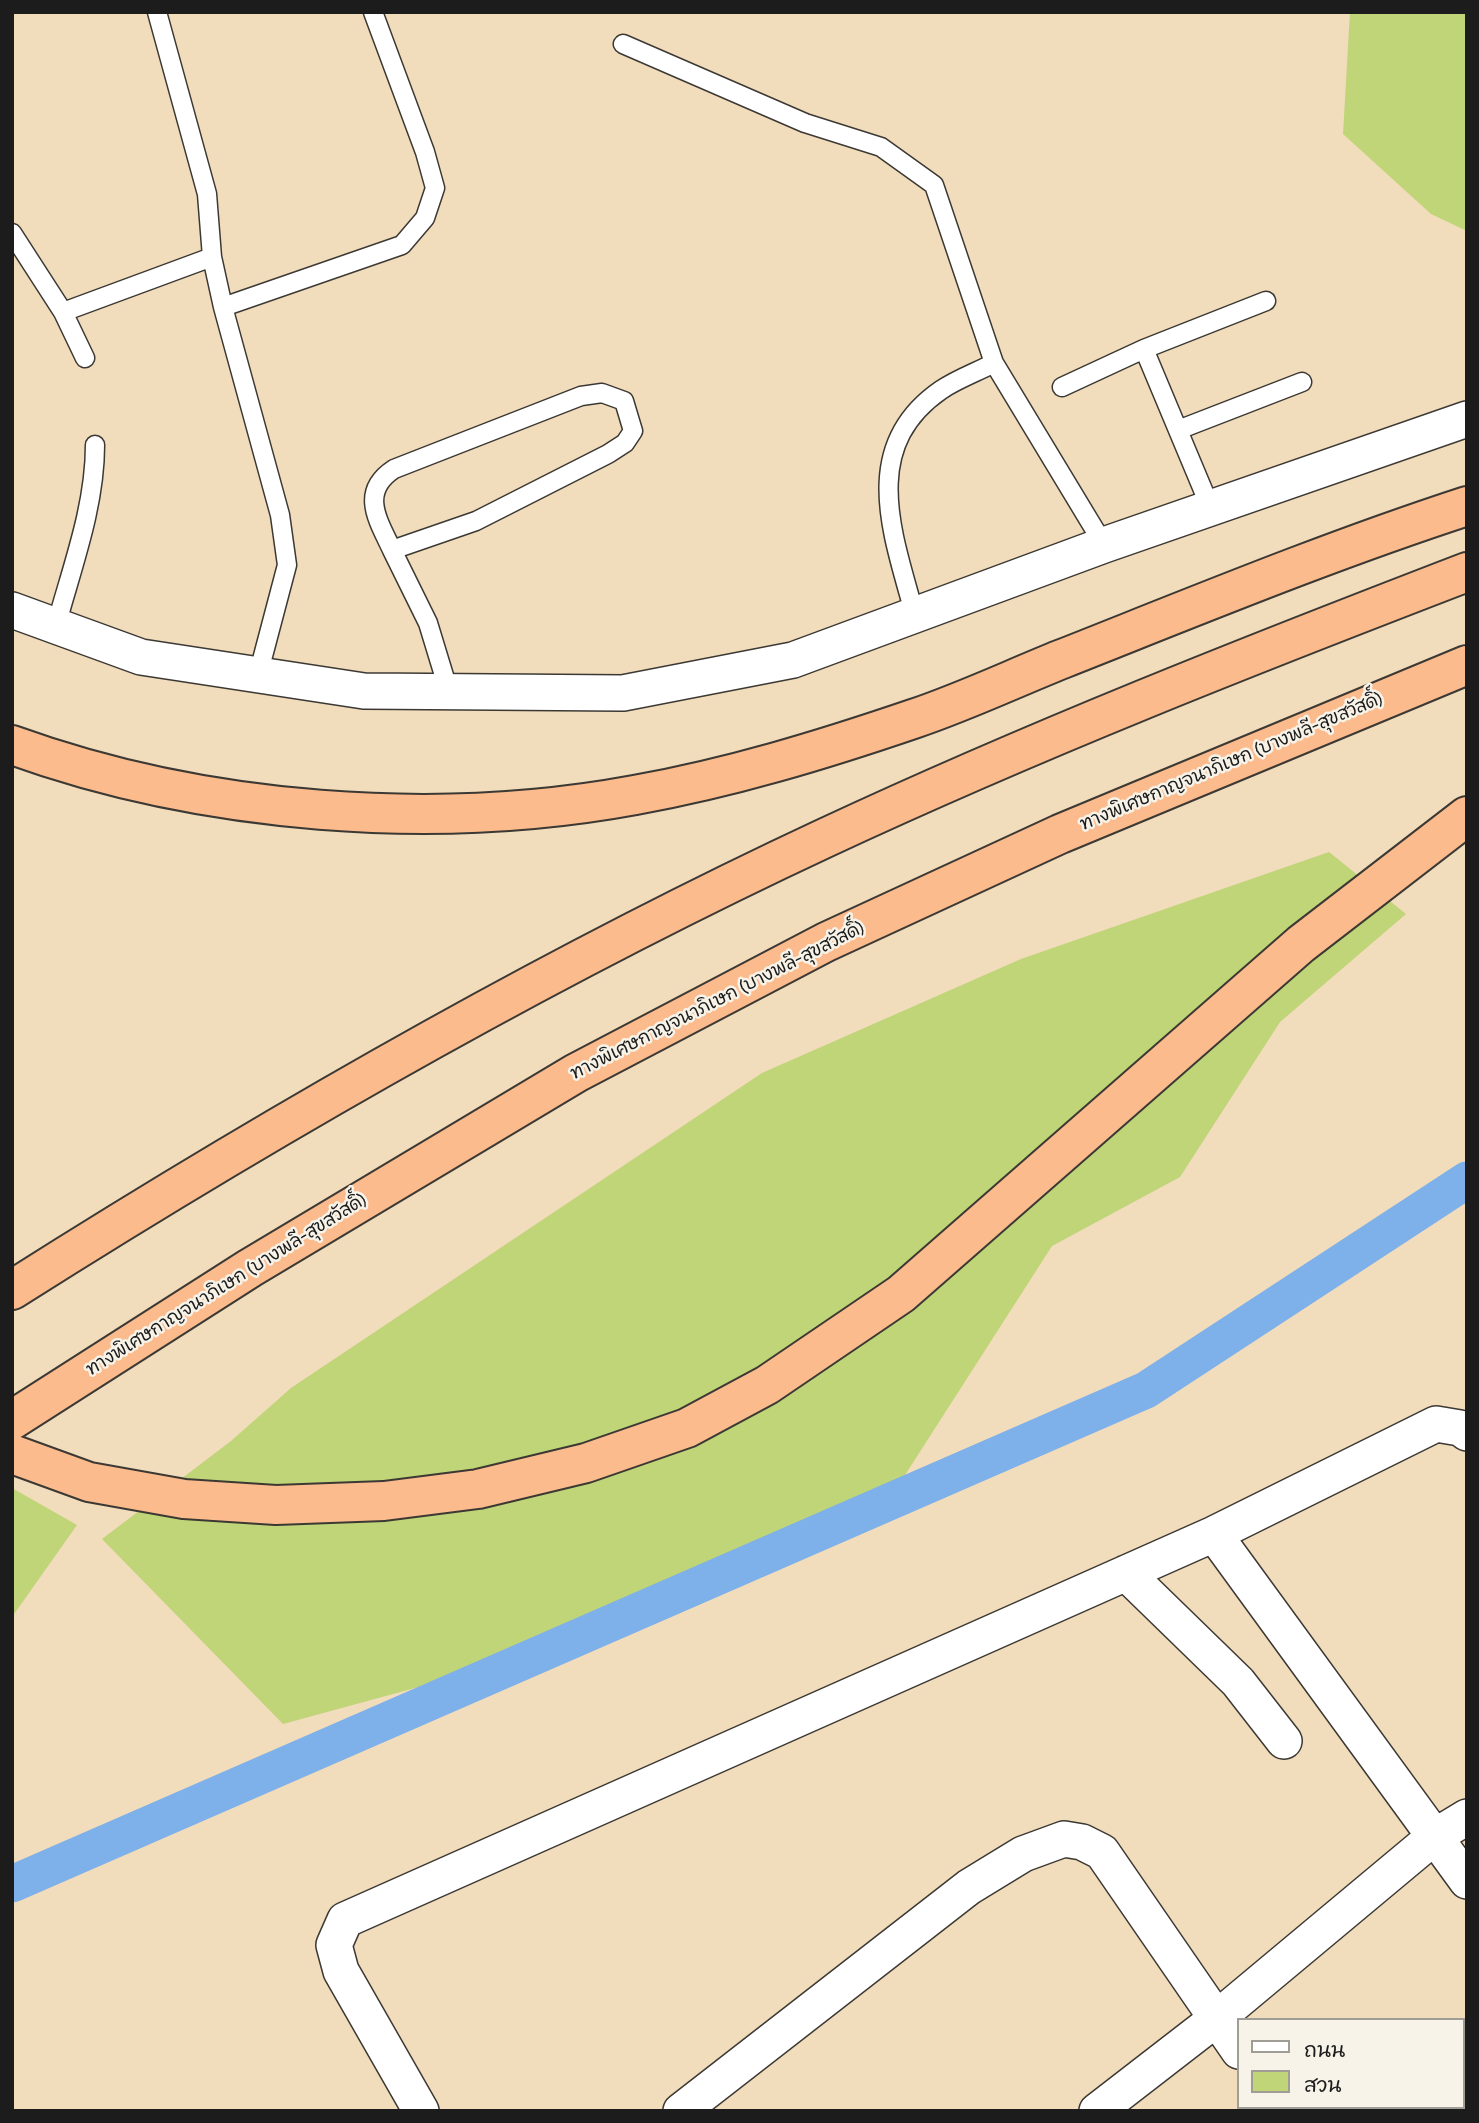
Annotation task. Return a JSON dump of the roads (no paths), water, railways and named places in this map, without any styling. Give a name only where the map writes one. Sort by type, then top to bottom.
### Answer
[{"type":"highway","points":[[12,745],[131,779],[229,799],[331,810],[426,813],[525,810],[633,796],[741,773],[918,718],[1242,587],[1467,506]]},
{"type":"highway","points":[[12,1290],[196,1174],[532,984],[825,838],[1113,711],[1467,572]]},
{"type":"highway","name":"ทางพิเศษกาญจนาภิเษก (บางพลี-สุขสวัสดิ์)","points":[[12,1420],[250,1268],[576,1073],[826,942],[1059,834],[1467,665]]},
{"type":"highway","points":[[12,1454],[89,1482],[184,1500],[275,1505],[384,1501],[478,1489],[559,1470],[687,1429],[768,1385],[901,1294],[1301,944],[1467,816]]},
{"type":"street","points":[[12,610],[141,657],[364,691],[623,693],[793,660],[1104,545],[1467,419]]},
{"type":"street","points":[[421,2111],[341,1971],[334,1945],[345,1920],[1214,1534],[1436,1424],[1461,1428],[1467,1433]]},
{"type":"street","points":[[1214,1534],[1467,1881]]},
{"type":"street","points":[[1126,1573],[1238,1682],[1284,1741]]},
{"type":"street","points":[[1097,2111],[1216,2019],[1434,1837],[1467,1817]]},
{"type":"street","points":[[681,2111],[969,1887],[1023,1854],[1064,1839],[1082,1842],[1102,1852],[1238,2051]]},
{"type":"lane","points":[[157,12],[207,194],[212,257],[223,307],[280,515],[286,565],[258,675]]},
{"type":"lane","points":[[223,307],[402,245],[425,218],[435,188],[425,152],[373,12]]},
{"type":"lane","points":[[623,44],[805,123],[881,147],[934,185],[994,363],[1104,545]]},
{"type":"lane","points":[[12,233],[62,312],[85,358]]},
{"type":"lane","points":[[62,312],[212,257]]},
{"type":"lane","points":[[1062,387],[1144,349],[1266,301]]},
{"type":"lane","points":[[1144,349],[1211,509]]},
{"type":"lane","points":[[915,616],[887,508],[888,466],[906,422],[940,390],[994,363]]},
{"type":"lane","points":[[1178,430],[1302,382]]},
{"type":"lane","points":[[392,550],[476,521],[608,454],[625,443],[633,431],[624,401],[602,393],[581,396],[394,469],[381,478],[374,492],[374,514],[428,623],[449,692]]},
{"type":"lane","points":[[56,626],[84,526],[95,473],[95,445]]},
{"type":"waterway","points":[[12,1884],[1146,1390],[1467,1180]]}]
